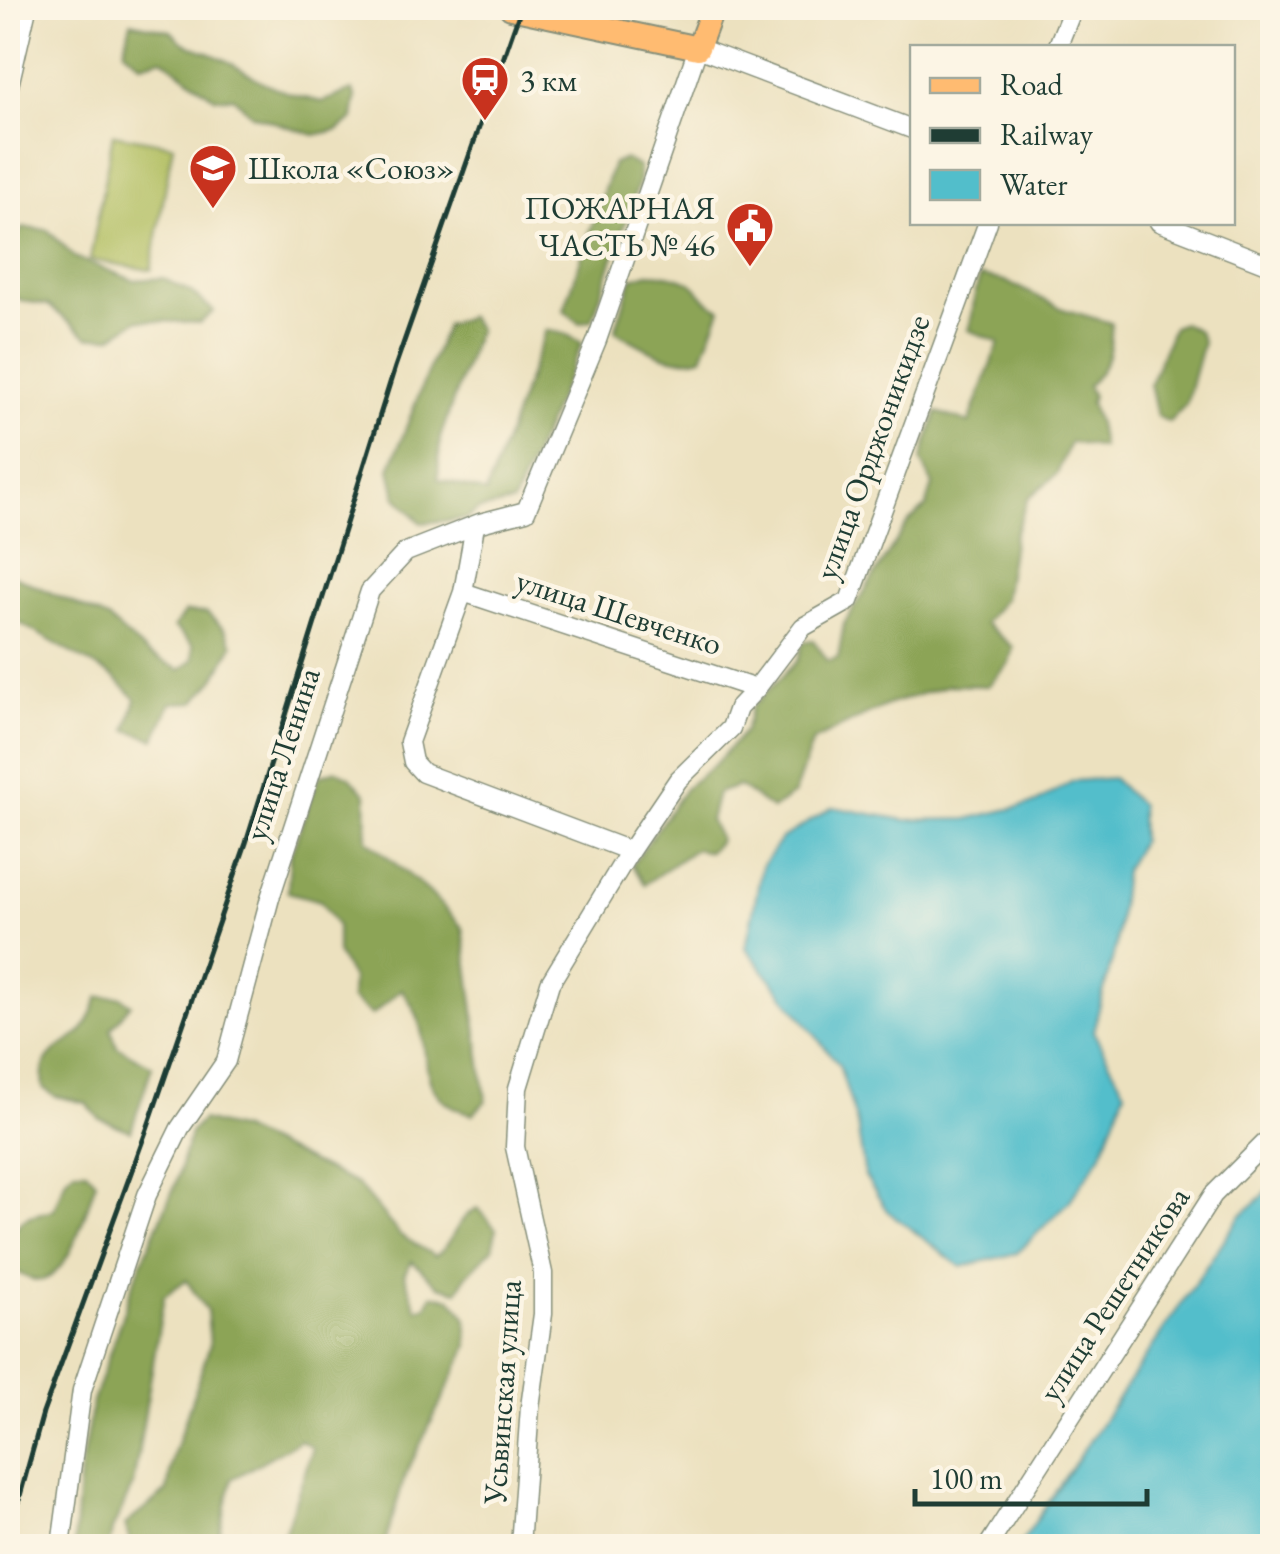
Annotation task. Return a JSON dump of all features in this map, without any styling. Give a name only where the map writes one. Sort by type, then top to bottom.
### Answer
[{"type":"main road","points":[[510,8],[698,48]]},
{"type":"main road","name":"улица Ленина","points":[[698,48],[712,8]]},
{"type":"street","points":[[8,90],[28,8]]},
{"type":"street","points":[[1058,45],[1073,8]]},
{"type":"street","points":[[698,48],[910,128]]},
{"type":"street","name":"улица Ленина","points":[[61,1546],[82,1390],[147,1195],[180,1128],[226,1061],[270,898],[370,591],[406,552],[526,511],[597,340],[698,48]]},
{"type":"street","name":"улица Орджоникидзе","points":[[630,851],[678,780],[731,728],[738,708],[803,627],[849,601],[987,225]]},
{"type":"street","points":[[1166,225],[1272,266]]},
{"type":"street","points":[[475,526],[464,592],[409,742],[413,762],[422,773],[630,851]]},
{"type":"street","name":"улица Шевченко","points":[[464,592],[756,689]]},
{"type":"street","name":"Усьвинская улица","points":[[520,1546],[543,1286],[515,1147],[518,1088],[550,982],[630,851]]},
{"type":"street","name":"улица Решетникова","points":[[988,1546],[1213,1195],[1272,1136]]},
{"type":"green space","points":[[131,22],[171,31],[182,42],[294,95],[322,102],[352,90],[356,97],[353,119],[338,130],[314,135],[252,115],[233,97],[215,98],[162,58],[141,64],[124,50]]},
{"type":"green space","points":[[113,134],[173,145],[151,270],[90,260]]},
{"type":"green space","points":[[625,159],[639,167],[639,182],[592,320],[579,323],[564,310],[613,163]]},
{"type":"green space","points":[[22,228],[48,230],[74,257],[133,280],[163,278],[191,292],[214,311],[200,323],[138,320],[111,337],[88,337],[48,305],[8,294],[8,249]]},
{"type":"green space","points":[[648,273],[689,282],[721,309],[702,357],[668,357],[615,331],[632,278]]},
{"type":"green space","points":[[981,276],[1005,281],[1063,309],[1111,323],[1107,358],[1087,386],[1102,448],[1070,442],[1057,474],[1028,498],[1014,536],[1004,599],[984,623],[1013,647],[1009,663],[988,686],[949,685],[887,705],[813,741],[794,794],[772,809],[739,786],[717,793],[710,820],[720,840],[709,852],[695,849],[645,884],[632,865],[687,786],[713,766],[745,731],[752,707],[798,660],[803,642],[813,640],[828,661],[838,658],[844,624],[908,522],[926,507],[933,485],[921,460],[937,412],[969,423],[999,342],[968,330]]},
{"type":"green space","points":[[469,317],[478,329],[440,438],[438,479],[486,493],[546,330],[582,343],[513,503],[478,510],[466,519],[421,523],[396,496],[390,469],[446,325]]},
{"type":"green space","points":[[1183,323],[1198,331],[1203,342],[1186,404],[1169,422],[1157,416],[1150,384],[1173,327]]},
{"type":"green space","points":[[8,573],[108,619],[148,654],[180,670],[193,660],[193,645],[174,627],[185,612],[207,613],[225,630],[233,645],[214,680],[194,702],[171,703],[155,739],[127,730],[136,699],[114,677],[8,620]]},
{"type":"green space","points":[[336,770],[350,777],[366,794],[367,840],[429,892],[463,928],[486,1101],[473,1114],[442,1099],[434,1089],[418,1018],[402,989],[372,1015],[351,999],[352,979],[337,953],[337,926],[321,901],[288,892],[290,856],[319,776]]},
{"type":"green space","points":[[99,997],[121,997],[131,1004],[111,1029],[117,1047],[152,1066],[131,1131],[100,1119],[86,1103],[55,1096],[43,1088],[47,1060],[83,1030]]},
{"type":"green space","points":[[202,1120],[241,1130],[357,1184],[400,1235],[435,1256],[464,1218],[478,1208],[496,1229],[493,1248],[466,1276],[458,1291],[439,1286],[412,1261],[404,1274],[417,1309],[427,1306],[432,1295],[451,1298],[466,1317],[468,1346],[405,1476],[384,1546],[280,1546],[313,1448],[300,1440],[232,1479],[217,1546],[131,1546],[125,1525],[167,1491],[173,1456],[210,1345],[207,1311],[186,1280],[164,1296],[133,1485],[112,1530],[109,1546],[74,1546],[80,1471],[92,1405],[133,1283],[176,1183],[190,1133]]},
{"type":"green space","points":[[74,1170],[86,1170],[96,1181],[63,1263],[55,1273],[41,1280],[8,1267],[9,1245],[18,1225],[30,1216],[54,1209],[66,1178]]},
{"type":"water","points":[[1112,778],[1140,805],[1141,841],[1124,871],[1116,945],[1093,1031],[1125,1091],[1101,1155],[1069,1202],[1017,1253],[961,1267],[887,1211],[865,1176],[857,1124],[839,1065],[746,948],[762,866],[781,839],[833,807],[905,820],[967,819],[1036,803],[1073,781]]},
{"type":"water","points":[[1272,1188],[1272,1546],[1019,1546],[1240,1216]]},
{"type":"railway","points":[[8,1539],[43,1413],[246,843],[395,367],[521,8]]},
{"type":"place","name":"3 км","points":[[485,122]]},
{"type":"place","name":"Школа «Союз»","points":[[213,210]]},
{"type":"place","name":"ПОЖАРНАЯ ЧАСТЬ № 46","points":[[750,268]]}]
